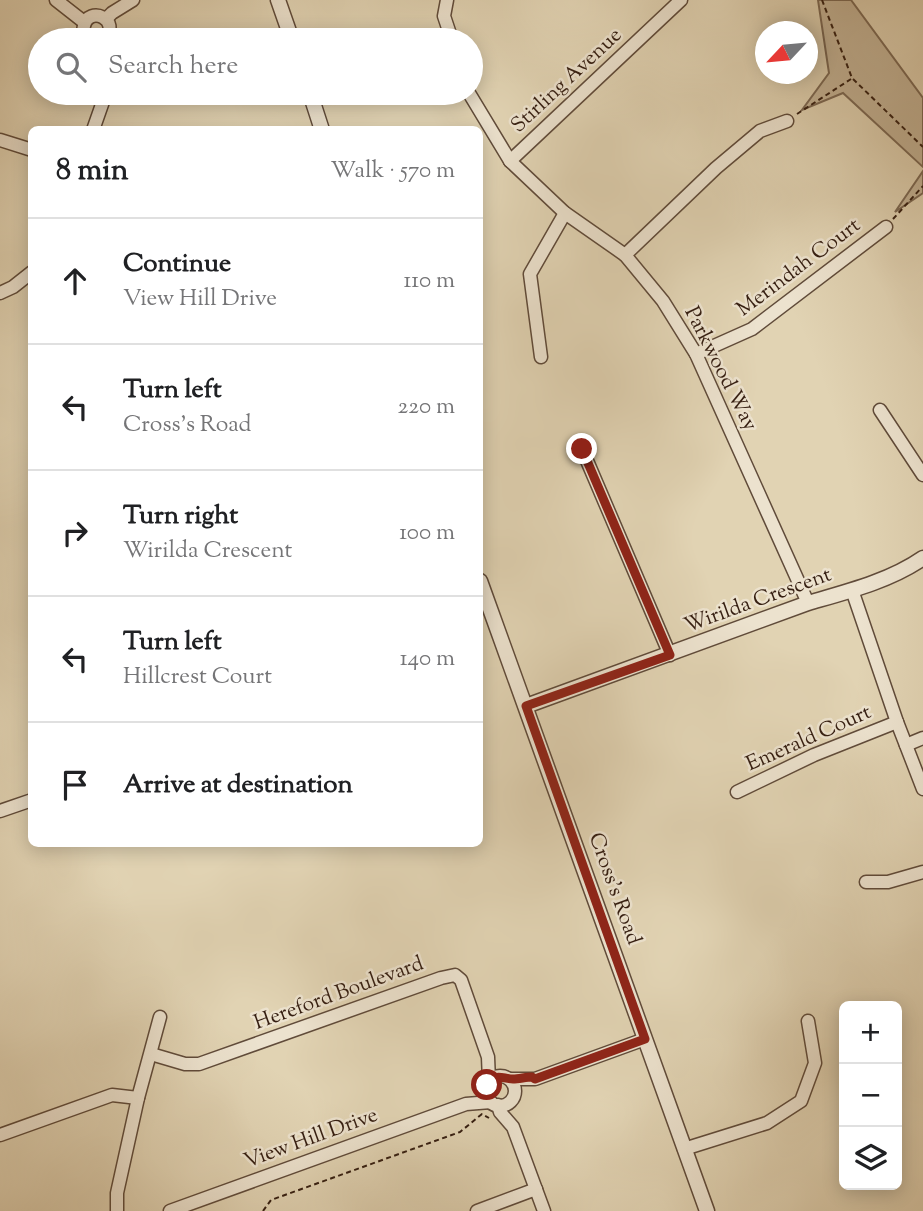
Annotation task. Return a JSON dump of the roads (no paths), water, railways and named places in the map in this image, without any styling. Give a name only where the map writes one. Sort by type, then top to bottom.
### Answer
[{"type":"street","points":[[56,0],[84,22]]},
{"type":"street","points":[[106,19],[134,0]]},
{"type":"street","points":[[278,0],[288,28]]},
{"type":"street","points":[[447,0],[444,16],[448,28]]},
{"type":"street","name":"Stirling Avenue","points":[[510,161],[681,0]]},
{"type":"street","points":[[83,28],[84,22],[90,16],[99,15],[106,19],[110,28]]},
{"type":"street","points":[[94,126],[102,105]]},
{"type":"street","points":[[314,105],[321,126]]},
{"type":"street","name":"Parkwood Way","points":[[476,105],[510,161],[565,213],[625,255],[663,301],[696,355],[808,603]]},
{"type":"street","points":[[625,255],[751,138],[760,131],[787,121]]},
{"type":"street","points":[[0,140],[28,149]]},
{"type":"street","points":[[541,357],[530,274],[565,213]]},
{"type":"street","name":"Merindah Court","points":[[696,355],[752,329],[886,227]]},
{"type":"street","points":[[0,293],[28,275]]},
{"type":"street","points":[[880,410],[923,475]]},
{"type":"street","points":[[582,449],[670,655]]},
{"type":"street","name":"Wirilda Crescent","points":[[526,706],[808,603],[852,590],[913,565],[923,558]]},
{"type":"street","name":"Cross's Road","points":[[483,589],[707,1211]]},
{"type":"street","points":[[852,590],[923,789]]},
{"type":"street","name":"Emerald Court","points":[[737,792],[814,755],[897,722]]},
{"type":"street","points":[[906,745],[923,738]]},
{"type":"street","points":[[0,811],[28,801]]},
{"type":"street","points":[[866,882],[888,882],[923,872]]},
{"type":"street","name":"Hereford Boulevard","points":[[151,1054],[185,1064],[200,1064],[455,975],[460,980],[488,1057],[487,1085]]},
{"type":"street","points":[[117,1211],[117,1193],[138,1098],[160,1017]]},
{"type":"street","points":[[684,1149],[767,1123],[801,1101],[815,1063],[808,1021]]},
{"type":"street","points":[[494,1104],[505,1105],[535,1079],[645,1039]]},
{"type":"street","name":"Hereford Boulevard","points":[[488,1057],[507,1078]]},
{"type":"street","points":[[513,1127],[487,1096],[487,1085],[495,1077],[535,1079]]},
{"type":"street","points":[[507,1078],[515,1086],[513,1127],[544,1211]]},
{"type":"street","name":"View Hill Drive","points":[[466,1104],[487,1085]]},
{"type":"street","points":[[0,1135],[112,1095],[138,1098]]},
{"type":"street","name":"View Hill Drive","points":[[170,1211],[466,1104],[494,1104]]},
{"type":"street","points":[[477,1211],[536,1189]]}]
